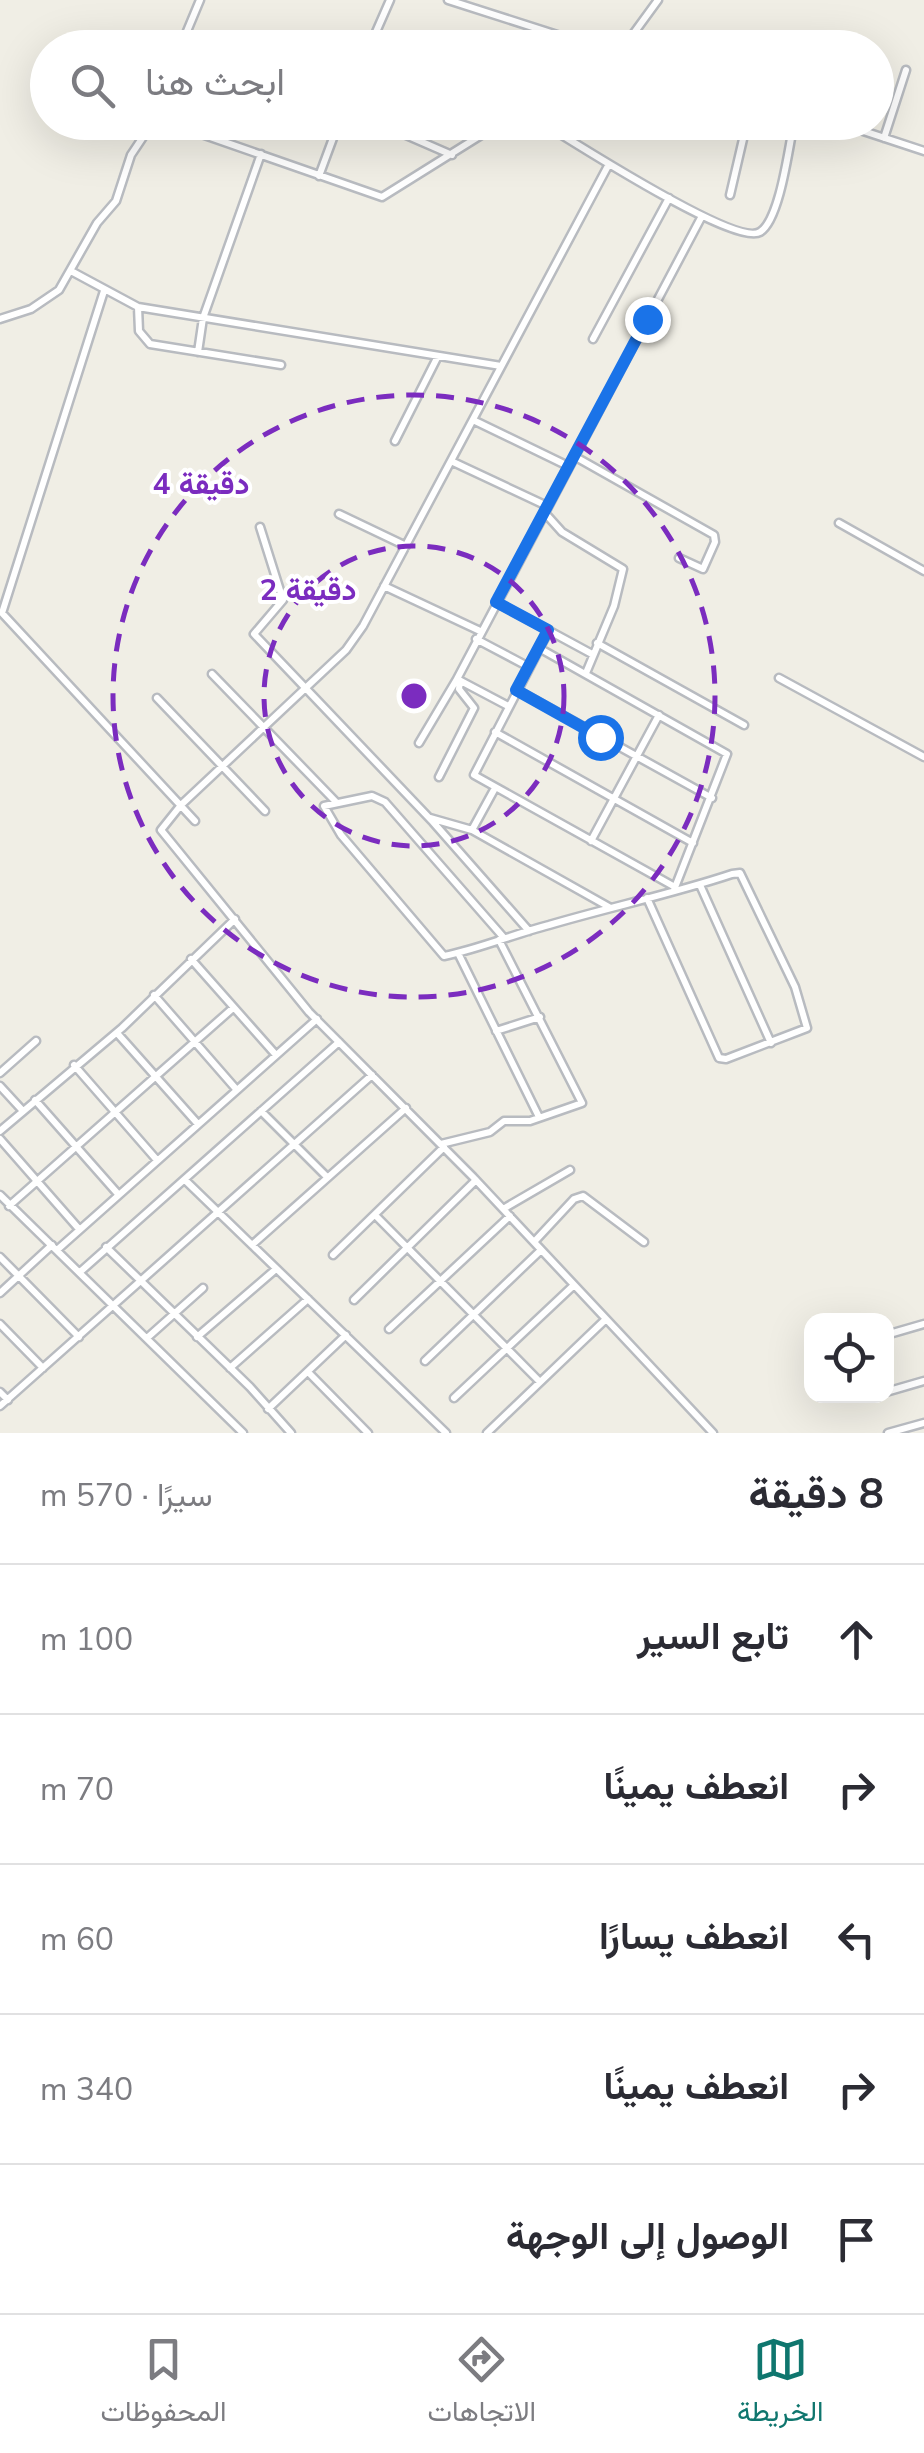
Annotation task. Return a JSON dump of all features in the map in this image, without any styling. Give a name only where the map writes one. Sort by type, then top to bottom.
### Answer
[{"type":"street","points":[[188,30],[200,0]]},
{"type":"street","points":[[377,30],[390,0]]},
{"type":"street","points":[[448,0],[542,30]]},
{"type":"street","points":[[471,7],[477,0]]},
{"type":"street","points":[[636,30],[658,0]]},
{"type":"street","points":[[894,107],[906,70]]},
{"type":"street","points":[[0,319],[49,300],[71,271],[97,223],[116,201],[131,154],[141,140]]},
{"type":"street","points":[[219,140],[382,197],[475,140]]},
{"type":"street","points":[[319,176],[332,140]]},
{"type":"street","points":[[418,140],[453,155]]},
{"type":"street","points":[[570,140],[669,198],[745,236],[767,226],[789,140]]},
{"type":"street","points":[[730,195],[743,140]]},
{"type":"street","points":[[890,140],[924,151]]},
{"type":"street","points":[[198,352],[203,318],[261,154]]},
{"type":"street","points":[[609,164],[406,546],[346,650],[162,826],[163,834],[317,1020],[476,1180],[712,1433]]},
{"type":"street","points":[[593,340],[669,198]]},
{"type":"street","points":[[419,743],[458,680],[478,635],[702,216]]},
{"type":"street","points":[[71,271],[138,307],[502,366]]},
{"type":"street","points":[[104,291],[2,613],[196,821]]},
{"type":"street","points":[[138,307],[143,338],[198,352],[281,365]]},
{"type":"street","points":[[395,441],[438,356]]},
{"type":"street","points":[[473,420],[568,466]]},
{"type":"street","points":[[574,456],[714,535],[715,542],[703,569],[679,558]]},
{"type":"street","points":[[450,462],[545,509],[562,532],[623,569],[614,606],[586,674]]},
{"type":"street","points":[[338,514],[406,546]]},
{"type":"street","points":[[838,523],[924,571]]},
{"type":"street","points":[[260,527],[283,600],[254,634],[429,818],[529,931]]},
{"type":"street","points":[[384,586],[478,635],[528,667]]},
{"type":"street","points":[[496,602],[592,654]]},
{"type":"street","points":[[548,630],[473,772],[674,889]]},
{"type":"street","points":[[597,643],[744,726]]},
{"type":"street","points":[[539,648],[727,754],[674,889]]},
{"type":"street","points":[[212,674],[337,802]]},
{"type":"street","points":[[779,678],[924,757]]},
{"type":"street","points":[[458,680],[508,706]]},
{"type":"street","points":[[439,777],[474,708],[459,690],[458,680]]},
{"type":"street","points":[[516,690],[712,798]]},
{"type":"street","points":[[157,698],[265,811]]},
{"type":"street","points":[[590,841],[659,715]]},
{"type":"street","points":[[494,732],[694,843]]},
{"type":"street","points":[[472,830],[495,788]]},
{"type":"street","points":[[333,1255],[442,1146],[490,1132],[504,1122],[539,1117],[582,1102],[502,939],[386,802],[372,796],[323,808],[341,835],[442,954],[458,952],[502,939],[529,931],[647,898],[674,889],[744,875],[809,1024],[771,1042],[719,1058],[647,898]]},
{"type":"street","points":[[429,818],[472,830],[610,908]]},
{"type":"street","points":[[700,884],[771,1042]]},
{"type":"street","points":[[80,1229],[0,1135],[74,1065],[117,1033],[235,919]]},
{"type":"street","points":[[458,952],[539,1117]]},
{"type":"street","points":[[191,959],[276,1056]]},
{"type":"street","points":[[154,996],[236,1089]]},
{"type":"street","points":[[10,1206],[233,1008]]},
{"type":"street","points":[[496,1031],[540,1017]]},
{"type":"street","points":[[0,1293],[80,1229],[317,1020]]},
{"type":"street","points":[[117,1033],[198,1123]]},
{"type":"street","points":[[0,1073],[36,1041]]},
{"type":"street","points":[[80,1272],[338,1042]]},
{"type":"street","points":[[74,1065],[156,1160]]},
{"type":"street","points":[[0,1406],[372,1075]]},
{"type":"street","points":[[0,1086],[23,1110]]},
{"type":"street","points":[[35,1100],[118,1194]]},
{"type":"street","points":[[252,1244],[406,1108]]},
{"type":"street","points":[[261,1111],[328,1177]]},
{"type":"street","points":[[389,1329],[507,1213],[570,1170]]},
{"type":"street","points":[[185,1180],[446,1433]]},
{"type":"street","points":[[354,1300],[476,1180]]},
{"type":"street","points":[[0,1195],[244,1433]]},
{"type":"street","points":[[534,1242],[574,1199],[584,1196],[644,1242]]},
{"type":"street","points":[[375,1215],[540,1382]]},
{"type":"street","points":[[106,1248],[230,1368],[290,1433]]},
{"type":"street","points":[[424,1360],[541,1250]]},
{"type":"street","points":[[0,1258],[79,1337]]},
{"type":"street","points":[[197,1337],[276,1268]]},
{"type":"street","points":[[454,1398],[574,1285]]},
{"type":"street","points":[[146,1338],[203,1288]]},
{"type":"street","points":[[230,1368],[308,1299]]},
{"type":"street","points":[[488,1433],[606,1318]]},
{"type":"street","points":[[0,1324],[43,1368]]},
{"type":"street","points":[[894,1333],[924,1324]]},
{"type":"street","points":[[268,1409],[346,1336]]},
{"type":"street","points":[[308,1372],[368,1433]]},
{"type":"street","points":[[894,1390],[924,1381]]},
{"type":"street","points":[[0,1392],[8,1400]]},
{"type":"street","points":[[888,1433],[924,1422]]},
{"type":"route","points":[[600,737],[516,690],[548,630],[496,602],[647,319]]}]
